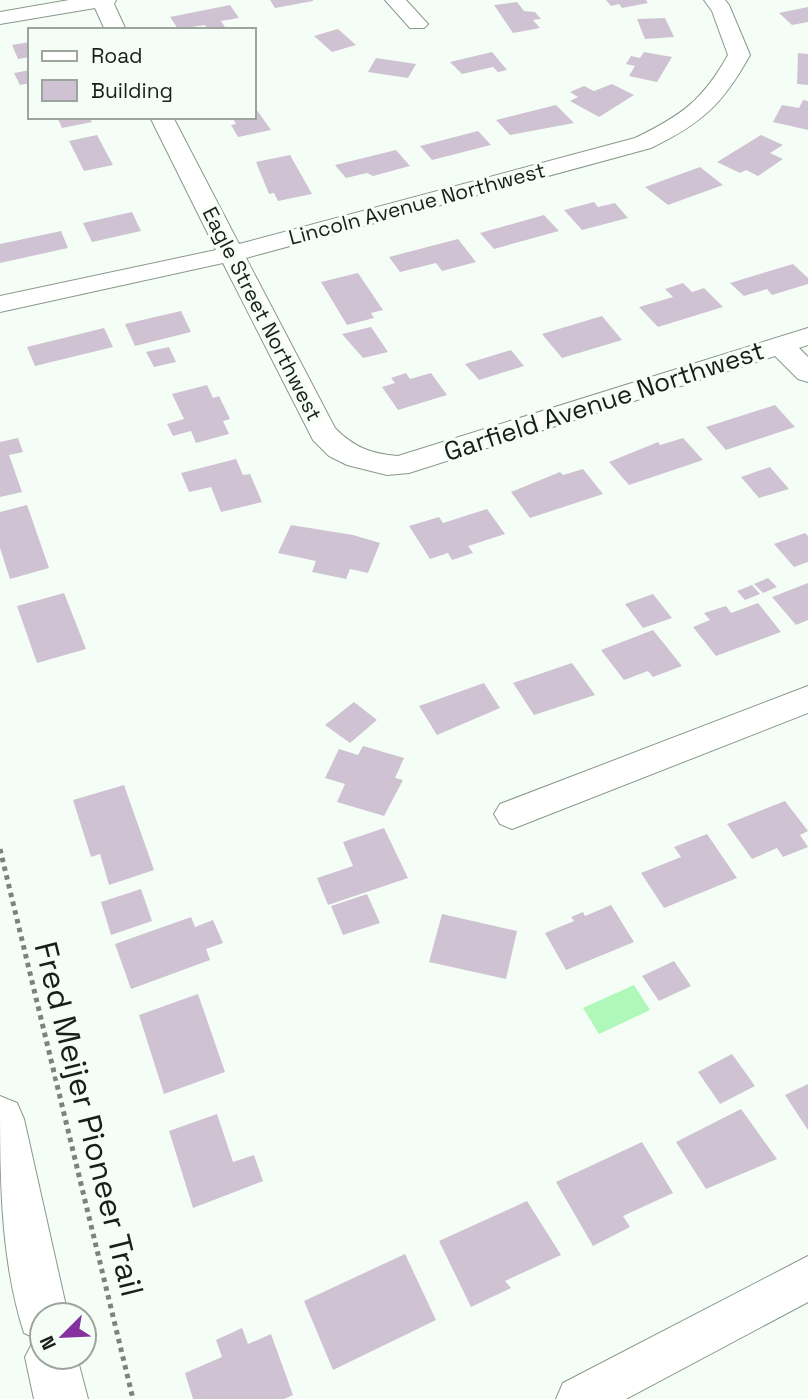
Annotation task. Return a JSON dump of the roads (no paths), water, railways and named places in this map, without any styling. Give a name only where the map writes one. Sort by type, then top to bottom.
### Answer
[{"type":"main road","points":[[0,1119],[39,1301]]},
{"type":"main road","points":[[54,1371],[61,1399]]},
{"type":"street","points":[[0,18],[104,0],[116,28]]},
{"type":"street","points":[[395,0],[417,24]]},
{"type":"street","name":"Lincoln Avenue Northwest","points":[[0,304],[231,254],[643,143],[688,122],[711,101],[739,55],[722,9],[714,0]]},
{"type":"street","name":"Eagle Street Northwest","points":[[162,119],[323,433],[337,449],[348,456],[370,464],[399,467]]},
{"type":"street","name":"Garfield Avenue Northwest","points":[[399,467],[808,336]]},
{"type":"street","points":[[780,345],[808,373]]},
{"type":"street","points":[[512,814],[808,699]]},
{"type":"street","points":[[579,1399],[808,1278]]}]
